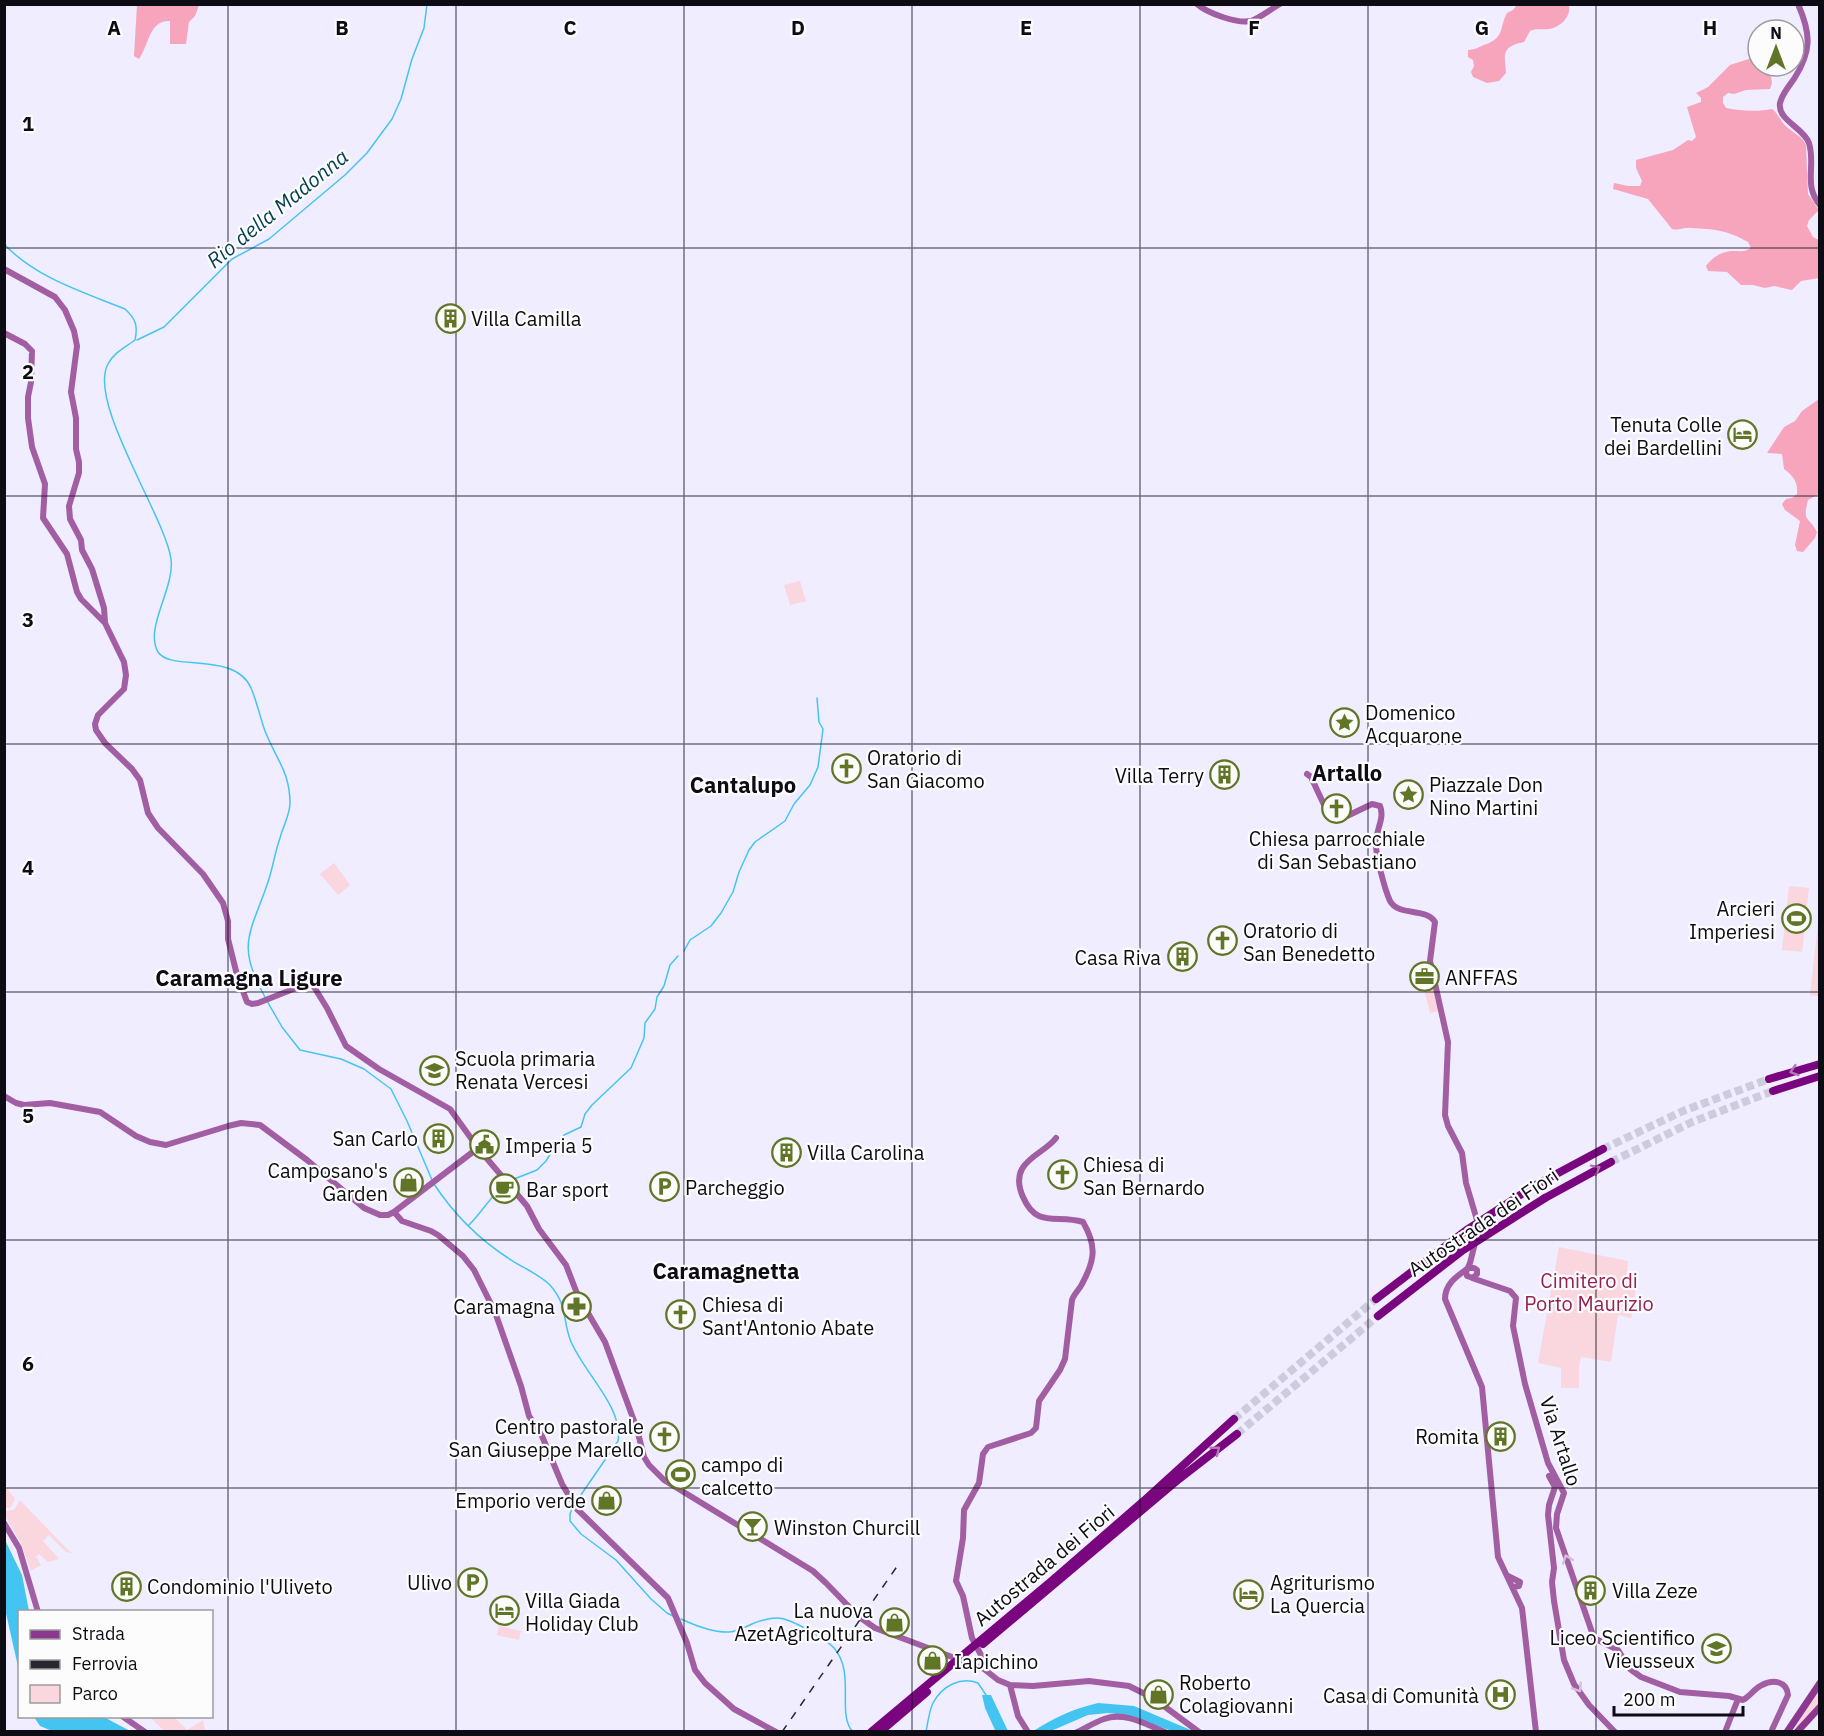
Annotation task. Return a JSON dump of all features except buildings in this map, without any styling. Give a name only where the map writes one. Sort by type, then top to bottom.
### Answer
[{"type":"highway","points":[[1769,1079],[1820,1064]]},
{"type":"highway","points":[[1773,1091],[1820,1076]]},
{"type":"highway","name":"Autostrada dei Fiori","points":[[1376,1299],[1468,1228],[1534,1186],[1603,1149]]},
{"type":"highway","name":"Autostrada dei Fiori","points":[[1378,1316],[1463,1250],[1545,1197],[1611,1162]]},
{"type":"highway","name":"Autostrada dei Fiori","points":[[880,1731],[1057,1580],[1234,1419]]},
{"type":"highway","name":"Autostrada dei Fiori","points":[[871,1731],[1170,1486],[1237,1434]]},
{"type":"main road","points":[[1787,1731],[1820,1683]]},
{"type":"main road","points":[[1797,1731],[1820,1707]]},
{"type":"street","points":[[1197,4],[1216,15],[1252,21],[1280,4]]},
{"type":"street","points":[[1798,4],[1808,30],[1808,49],[1802,66],[1785,93],[1780,107],[1783,114],[1808,140],[1811,150],[1811,191],[1820,206]]},
{"type":"street","points":[[4,269],[55,297],[65,310],[74,331],[77,346],[71,392],[79,473],[69,506],[70,519],[92,569],[104,608],[105,623]]},
{"type":"street","points":[[4,333],[25,344],[32,351],[32,382],[28,397],[28,418],[32,447],[45,484],[43,518],[67,554],[81,599],[105,623],[124,662],[126,681],[124,689],[98,715],[96,730],[105,743],[140,780],[148,813],[158,828],[203,874],[223,903],[228,921],[228,939],[237,975],[249,1004],[258,1003],[311,982],[346,1046],[379,1069],[445,1105],[456,1114],[478,1148],[527,1206],[539,1229],[567,1265],[578,1296],[605,1342],[649,1465],[664,1480],[813,1571],[858,1616],[874,1628],[984,1669],[998,1680],[1010,1685],[1033,1686],[1089,1681],[1129,1686],[1153,1698],[1199,1731]]},
{"type":"street","points":[[94,611],[100,604],[100,600]]},
{"type":"street","points":[[1307,774],[1311,777],[1328,812],[1336,818],[1348,816],[1372,804],[1380,806],[1382,812],[1376,846],[1391,902],[1399,908],[1431,917],[1435,922],[1430,961],[1449,1042],[1445,1115],[1462,1153],[1466,1183],[1479,1227],[1471,1257],[1471,1272],[1452,1282],[1444,1294],[1482,1387],[1498,1557],[1507,1576],[1515,1586],[1524,1615],[1536,1731]]},
{"type":"street","points":[[4,1096],[24,1105],[50,1103],[100,1112],[136,1136],[166,1145],[241,1123],[260,1125],[364,1208],[380,1215],[394,1212],[478,1148]]},
{"type":"street","points":[[984,1669],[981,1655],[972,1638],[963,1596],[956,1581],[963,1538],[964,1510],[979,1483],[983,1454],[988,1447],[1031,1433],[1036,1428],[1039,1401],[1065,1359],[1072,1300],[1081,1287],[1094,1249],[1083,1222],[1040,1217],[1032,1212],[1025,1202],[1020,1187],[1021,1170],[1029,1160],[1051,1145],[1056,1138]]},
{"type":"street","points":[[394,1212],[402,1221],[431,1230],[463,1256],[477,1275],[495,1312],[529,1416],[542,1436],[570,1499],[577,1509],[668,1598],[680,1623],[695,1670],[705,1683],[734,1709],[776,1731]]},
{"type":"street","name":"Via Artallo","points":[[1471,1272],[1488,1283],[1510,1291],[1516,1298],[1513,1326],[1515,1338],[1543,1449],[1552,1473],[1563,1491],[1556,1528],[1594,1638],[1618,1650],[1630,1669],[1641,1677],[1680,1692],[1729,1696],[1738,1699]]},
{"type":"street","points":[[1543,1449],[1546,1467],[1555,1487],[1548,1508],[1554,1564],[1552,1582],[1564,1660],[1574,1684],[1589,1705],[1615,1731]]},
{"type":"street","points":[[4,1523],[19,1548],[38,1610]]},
{"type":"street","points":[[1725,1731],[1738,1699],[1743,1700],[1762,1684],[1773,1681],[1785,1686],[1788,1695],[1771,1731]]},
{"type":"street","points":[[1010,1685],[1018,1716],[1027,1731]]},
{"type":"street","points":[[1077,1731],[1104,1719],[1115,1717],[1130,1719],[1165,1731]]},
{"type":"street","points":[[125,1718],[145,1731]]},
{"type":"green space","points":[[800,581],[806,601],[790,605],[784,585]]},
{"type":"green space","points":[[334,863],[350,885],[338,895],[320,874]]},
{"type":"green space","name":"Arcieri Imperiesi","points":[[1789,886],[1809,888],[1802,952],[1782,950]]},
{"type":"green space","points":[[1819,915],[1820,996],[1810,995]]},
{"type":"green space","points":[[1432,983],[1439,1011],[1430,1013],[1423,985]]},
{"type":"green space","name":"Cimitero di Porto Maurizio","points":[[1559,1247],[1628,1261],[1627,1274],[1638,1277],[1631,1318],[1618,1315],[1611,1362],[1581,1357],[1579,1388],[1561,1388],[1561,1368],[1538,1363]]},
{"type":"green space","name":"campo di calcetto","points":[[673,1461],[696,1476],[687,1489],[665,1474]]},
{"type":"green space","points":[[5,1486],[15,1499],[10,1508],[5,1506]]},
{"type":"green space","points":[[20,1500],[73,1553],[66,1552],[49,1535],[43,1541],[59,1559],[48,1562],[39,1554],[36,1557],[41,1565],[31,1571],[20,1541],[5,1516],[5,1511],[14,1510]]},
{"type":"green space","points":[[499,1626],[521,1631],[519,1640],[497,1635]]},
{"type":"green space","points":[[1819,1690],[1819,1705],[1798,1727],[1796,1725]]},
{"type":"green space","points":[[151,1718],[175,1718],[187,1730],[203,1720],[205,1731],[164,1731]]},
{"type":"shaded area","points":[[137,5],[199,5],[195,16],[189,22],[186,44],[170,44],[170,21],[163,22],[150,34],[139,59],[134,56]]},
{"type":"shaded area","points":[[1517,5],[1569,5],[1569,9],[1567,17],[1558,26],[1530,31],[1524,42],[1507,49],[1506,73],[1499,81],[1487,83],[1473,77],[1471,72],[1474,66],[1473,60],[1468,57],[1468,50],[1476,49],[1497,38],[1507,13]]},
{"type":"shaded area","points":[[1746,60],[1746,78],[1771,78],[1772,83],[1770,89],[1728,93],[1723,97],[1726,108],[1755,111],[1772,109],[1806,145],[1808,194],[1819,210],[1809,220],[1807,226],[1813,237],[1819,240],[1819,278],[1801,281],[1792,290],[1774,286],[1765,288],[1741,285],[1727,272],[1708,271],[1706,266],[1715,257],[1729,251],[1748,250],[1751,248],[1748,242],[1714,230],[1672,229],[1648,199],[1613,189],[1614,183],[1640,186],[1642,181],[1636,168],[1636,160],[1673,150],[1696,137],[1687,107],[1701,102],[1701,98],[1696,93],[1708,87],[1730,65]]},
{"type":"shaded area","points":[[1819,399],[1819,494],[1808,500],[1806,513],[1807,519],[1817,532],[1815,538],[1803,552],[1797,551],[1795,545],[1800,521],[1785,510],[1782,504],[1786,499],[1797,494],[1796,482],[1784,469],[1782,454],[1767,453],[1784,427],[1795,421],[1802,411]]},
{"type":"water","points":[[5,1540],[22,1575],[29,1610],[18,1610],[18,1667],[5,1609]]},
{"type":"water","points":[[982,1695],[991,1695],[1008,1731],[995,1730]]},
{"type":"water","points":[[1098,1703],[1134,1706],[1193,1731],[1172,1731],[1126,1715],[1108,1713],[1088,1715],[1051,1731],[1032,1732],[1064,1714]]},
{"type":"water","points":[[35,1718],[106,1718],[130,1731],[52,1731],[40,1726]]},
{"type":"waterway","name":"Rio della Madonna","points":[[137,340],[164,327],[232,259],[269,239],[345,175],[367,153],[392,119],[401,99],[412,59],[424,28],[427,4]]},
{"type":"waterway","points":[[4,244],[30,266],[45,275],[125,309],[135,323],[135,340],[110,360],[104,382],[117,431],[156,516],[171,559],[169,582],[155,631],[158,652],[165,658],[218,666],[232,670],[243,677],[251,688],[265,731],[288,783],[289,812],[249,939],[250,964],[265,997]]},
{"type":"waterway","points":[[684,951],[690,940],[711,926],[721,913],[733,892],[749,850],[755,842],[785,821],[794,804],[810,785],[818,767],[823,729],[819,722],[817,698]]},
{"type":"waterway","points":[[509,1181],[537,1170],[564,1135],[581,1127],[585,1114],[592,1105],[631,1068],[644,1038],[645,1023],[655,1009],[657,997],[664,986],[670,965],[678,956]]},
{"type":"waterway","points":[[267,1001],[282,1027],[300,1050],[341,1059],[364,1069],[391,1089],[432,1180]]},
{"type":"waterway","points":[[434,1184],[458,1215],[477,1234],[497,1251],[541,1277],[556,1292],[575,1351],[615,1415],[618,1441],[576,1502]]},
{"type":"waterway","points":[[469,1225],[505,1184]]},
{"type":"waterway","points":[[573,1506],[570,1521],[581,1534],[616,1560],[651,1599],[673,1616]]},
{"type":"waterway","points":[[681,1619],[711,1630],[729,1632],[760,1621],[781,1618],[819,1636],[834,1648],[844,1669],[846,1715],[853,1732]]},
{"type":"waterway","points":[[926,1732],[933,1703],[947,1687],[959,1682],[972,1681],[978,1683],[986,1695]]},
{"type":"tunnel","points":[[1603,1149],[1683,1111],[1769,1079]]},
{"type":"tunnel","points":[[1611,1162],[1692,1122],[1773,1091]]},
{"type":"tunnel","points":[[1234,1419],[1376,1299]]},
{"type":"tunnel","points":[[1237,1434],[1378,1316]]},
{"type":"railway","points":[[782,1732],[898,1565]]},
{"type":"place","name":"Villa Camilla","points":[[450,318]]},
{"type":"place","name":"Tenuta Colle dei Bardellini","points":[[1743,435]]},
{"type":"place","name":"Domenico Acquarone","points":[[1344,723]]},
{"type":"place","name":"Oratorio di San Giacomo","points":[[846,769]]},
{"type":"place","name":"Villa Terry","points":[[1225,775]]},
{"type":"place","name":"Piazzale Don Nino Martini","points":[[1408,795]]},
{"type":"place","name":"Chiesa parrocchiale di San Sebastiano","points":[[1337,808]]},
{"type":"place","name":"Arcieri Imperiesi","points":[[1796,919]]},
{"type":"place","name":"Oratorio di San Benedetto","points":[[1222,941]]},
{"type":"place","name":"Casa Riva","points":[[1182,957]]},
{"type":"place","name":"ANFFAS","points":[[1424,977]]},
{"type":"place","name":"Scuola primaria Renata Vercesi","points":[[434,1070]]},
{"type":"place","name":"San Carlo","points":[[439,1138]]},
{"type":"place","name":"Imperia 5","points":[[484,1145]]},
{"type":"place","name":"Villa Carolina","points":[[786,1152]]},
{"type":"place","name":"Chiesa di San Bernardo","points":[[1062,1175]]},
{"type":"place","name":"Camposano's Garden","points":[[409,1182]]},
{"type":"place","name":"Parcheggio","points":[[664,1187]]},
{"type":"place","name":"Bar sport","points":[[505,1189]]},
{"type":"place","name":"Caramagna","points":[[576,1306]]},
{"type":"place","name":"Chiesa di Sant'Antonio Abate","points":[[681,1315]]},
{"type":"place","name":"Romita","points":[[1500,1436]]},
{"type":"place","name":"Centro pastorale San Giuseppe Marello","points":[[665,1437]]},
{"type":"place","name":"campo di calcetto","points":[[680,1475]]},
{"type":"place","name":"Emporio verde","points":[[607,1500]]},
{"type":"place","name":"Winston Churcill","points":[[753,1527]]},
{"type":"place","name":"Ulivo","points":[[473,1582]]},
{"type":"place","name":"Condominio l'Uliveto","points":[[126,1586]]},
{"type":"place","name":"Villa Zeze","points":[[1591,1590]]},
{"type":"place","name":"Agriturismo La Quercia","points":[[1249,1594]]},
{"type":"place","name":"Villa Giada Holiday Club","points":[[504,1611]]},
{"type":"place","name":"La nuova AzetAgricoltura","points":[[894,1622]]},
{"type":"place","name":"Liceo Scientifico Vieusseux","points":[[1716,1649]]},
{"type":"place","name":"Iapichino","points":[[933,1661]]},
{"type":"place","name":"Roberto Colagiovanni","points":[[1158,1694]]},
{"type":"place","name":"Casa di Comunità","points":[[1500,1695]]},
{"type":"district","name":"Artallo","points":[[1347,772]]},
{"type":"district","name":"Cantalupo","points":[[743,784]]},
{"type":"district","name":"Caramagna Ligure","points":[[249,977]]},
{"type":"district","name":"Caramagnetta","points":[[726,1270]]}]
